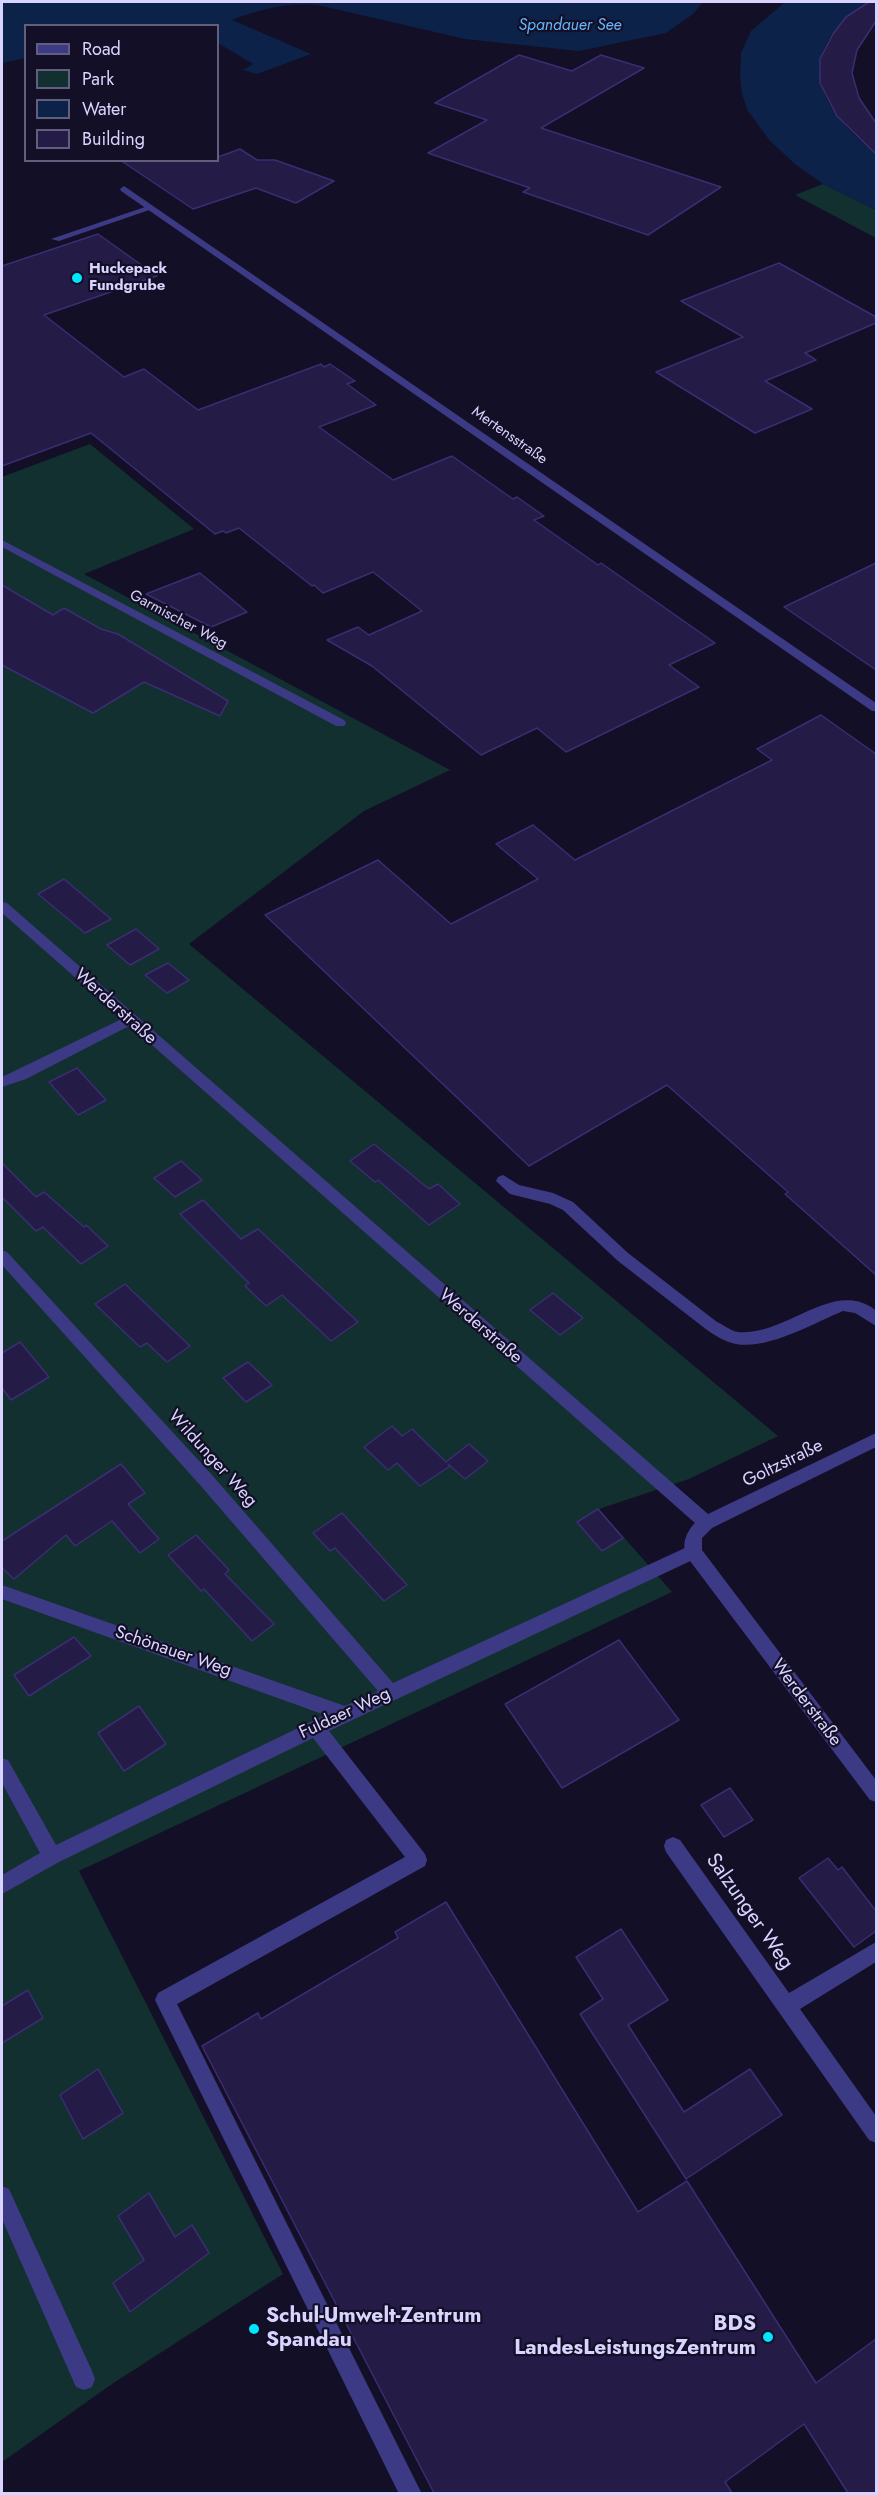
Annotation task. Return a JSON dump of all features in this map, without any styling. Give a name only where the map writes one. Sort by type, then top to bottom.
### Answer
[{"type":"street","name":"Mertensstraße","points":[[124,189],[876,708]]},
{"type":"street","points":[[56,239],[151,208]]},
{"type":"street","name":"Garmischer Weg","points":[[2,543],[340,723]]},
{"type":"street","name":"Werderstraße","points":[[2,906],[706,1523]]},
{"type":"street","points":[[2,1082],[31,1070],[130,1020]]},
{"type":"street","points":[[503,1181],[515,1190],[553,1199],[568,1206],[623,1257],[712,1326],[728,1335],[752,1339],[764,1337],[842,1305],[864,1309],[876,1320]]},
{"type":"street","name":"Wildunger Weg","points":[[2,1256],[206,1480],[390,1692]]},
{"type":"street","name":"Goltzstraße","points":[[706,1523],[876,1440]]},
{"type":"street","points":[[693,1552],[694,1534],[706,1523]]},
{"type":"street","name":"Werderstraße","points":[[693,1552],[876,1794]]},
{"type":"street","name":"Fuldaer Weg","points":[[2,1885],[52,1856],[315,1728],[693,1552]]},
{"type":"street","name":"Schönauer Weg","points":[[2,1592],[345,1714]]},
{"type":"street","points":[[315,1728],[418,1860],[165,2000],[411,2493]]},
{"type":"street","points":[[2,1766],[52,1856]]},
{"type":"street","name":"Salzunger Weg","points":[[673,1846],[876,2133]]},
{"type":"street","points":[[786,2006],[876,1951]]},
{"type":"street","points":[[2,2196],[84,2379]]},
{"type":"green space","points":[[823,184],[876,210],[876,238],[795,195]]},
{"type":"green space","points":[[90,444],[194,529],[84,574],[450,770],[364,811],[189,944],[778,1436],[689,1479],[599,1509],[672,1592],[79,1871],[283,2274],[112,2384],[2,2462],[2,477]]},
{"type":"water","name":"Spandauer See","points":[[2,2],[703,2],[693,14],[666,33],[579,51],[465,39],[322,6],[300,5],[254,12],[232,20],[311,54],[257,74],[243,70],[253,64],[219,44],[219,24],[24,24],[24,58],[2,63]]},
{"type":"water","points":[[785,2],[867,2],[844,21],[828,40],[821,59],[820,79],[826,98],[838,117],[876,153],[876,210],[823,184],[796,165],[770,141],[748,111],[742,94],[741,53],[751,31]]},
{"type":"building","points":[[869,2],[876,2],[876,21],[857,50],[852,73],[859,98],[876,123],[876,154],[837,116],[820,83],[820,59],[833,34],[846,17]]},
{"type":"building","points":[[519,55],[572,71],[601,55],[644,68],[541,128],[721,187],[648,235],[523,192],[530,188],[428,153],[487,120],[435,103]]},
{"type":"building","points":[[240,149],[257,160],[275,160],[334,181],[296,203],[256,188],[193,209],[123,162],[219,162],[219,157]]},
{"type":"building","points":[[98,234],[157,276],[44,315],[124,377],[144,369],[198,410],[321,364],[324,367],[330,364],[355,381],[347,384],[376,405],[319,427],[393,480],[452,456],[513,499],[517,497],[544,516],[534,520],[598,565],[601,563],[715,643],[669,665],[699,687],[566,752],[537,728],[481,755],[372,666],[327,640],[358,627],[369,635],[422,611],[373,572],[323,593],[239,528],[215,534],[91,433],[2,466],[2,266]]},
{"type":"building","points":[[779,263],[876,317],[876,323],[805,353],[816,360],[765,381],[812,409],[755,433],[656,372],[743,337],[681,301]]},
{"type":"building","points":[[876,563],[876,670],[784,607]]},
{"type":"building","points":[[200,573],[247,612],[211,627],[146,594]]},
{"type":"building","points":[[2,585],[53,615],[64,608],[101,629],[118,634],[228,701],[220,716],[144,682],[93,713],[2,665]]},
{"type":"building","points":[[821,715],[876,754],[876,1275],[785,1194],[788,1192],[667,1085],[529,1166],[265,915],[378,860],[451,924],[538,879],[496,844],[533,825],[575,860],[772,760],[757,749]]},
{"type":"building","points":[[64,879],[111,919],[85,933],[38,894]]},
{"type":"building","points":[[136,929],[159,949],[130,965],[107,945]]},
{"type":"building","points":[[168,963],[189,980],[167,993],[145,975]]},
{"type":"building","points":[[77,1068],[106,1100],[78,1115],[49,1082]]},
{"type":"building","points":[[374,1144],[429,1189],[438,1184],[460,1204],[429,1225],[378,1180],[375,1182],[350,1161]]},
{"type":"building","points":[[181,1161],[202,1180],[175,1197],[154,1178]]},
{"type":"building","points":[[2,1163],[36,1197],[44,1192],[84,1227],[86,1225],[108,1246],[81,1264],[43,1227],[36,1231],[2,1197]]},
{"type":"building","points":[[203,1200],[241,1239],[258,1229],[358,1322],[331,1341],[282,1295],[266,1306],[245,1286],[249,1283],[180,1214]]},
{"type":"building","points":[[125,1284],[190,1346],[167,1362],[147,1343],[140,1347],[95,1304]]},
{"type":"building","points":[[553,1293],[583,1318],[560,1335],[530,1310]]},
{"type":"building","points":[[20,1342],[49,1377],[11,1400],[2,1388],[2,1353]]},
{"type":"building","points":[[248,1362],[272,1385],[246,1402],[223,1378]]},
{"type":"building","points":[[392,1426],[402,1436],[412,1429],[446,1462],[469,1444],[488,1461],[465,1479],[448,1464],[450,1466],[420,1486],[397,1463],[388,1470],[364,1447]]},
{"type":"building","points":[[121,1464],[145,1493],[128,1504],[159,1539],[140,1553],[112,1521],[75,1546],[66,1535],[14,1579],[2,1568],[2,1541]]},
{"type":"building","points":[[598,1509],[623,1538],[602,1551],[577,1522]]},
{"type":"building","points":[[342,1513],[407,1585],[384,1601],[335,1548],[330,1551],[313,1533]]},
{"type":"building","points":[[196,1535],[229,1570],[225,1574],[274,1624],[252,1641],[204,1589],[201,1591],[168,1555]]},
{"type":"building","points":[[74,1637],[91,1656],[29,1696],[14,1675]]},
{"type":"building","points":[[619,1640],[679,1720],[562,1788],[505,1704]]},
{"type":"building","points":[[139,1706],[166,1744],[124,1771],[98,1733]]},
{"type":"building","points":[[730,1788],[753,1820],[724,1837],[701,1805]]},
{"type":"building","points":[[828,1858],[838,1870],[842,1867],[876,1911],[876,1931],[854,1947],[799,1878]]},
{"type":"building","points":[[446,1902],[638,2212],[687,2181],[816,2383],[876,2339],[876,2493],[848,2493],[804,2424],[725,2482],[732,2493],[434,2493],[202,2046],[258,2013],[261,2019],[398,1938],[395,1932]]},
{"type":"building","points":[[621,1929],[668,2000],[628,2025],[684,2112],[750,2069],[782,2115],[686,2179],[580,2014],[603,1999],[576,1957]]},
{"type":"building","points":[[28,1990],[43,2018],[2,2043],[2,2006]]},
{"type":"building","points":[[98,2069],[123,2113],[83,2139],[60,2095]]},
{"type":"building","points":[[149,2193],[175,2237],[192,2225],[209,2253],[130,2312],[113,2283],[144,2260],[118,2216]]},
{"type":"place","name":"Huckepack Fundgrube","points":[[77,278]]},
{"type":"place","name":"Schul-Umwelt-Zentrum Spandau","points":[[254,2329]]},
{"type":"place","name":"BDS LandesLeistungsZentrum","points":[[768,2337]]}]
